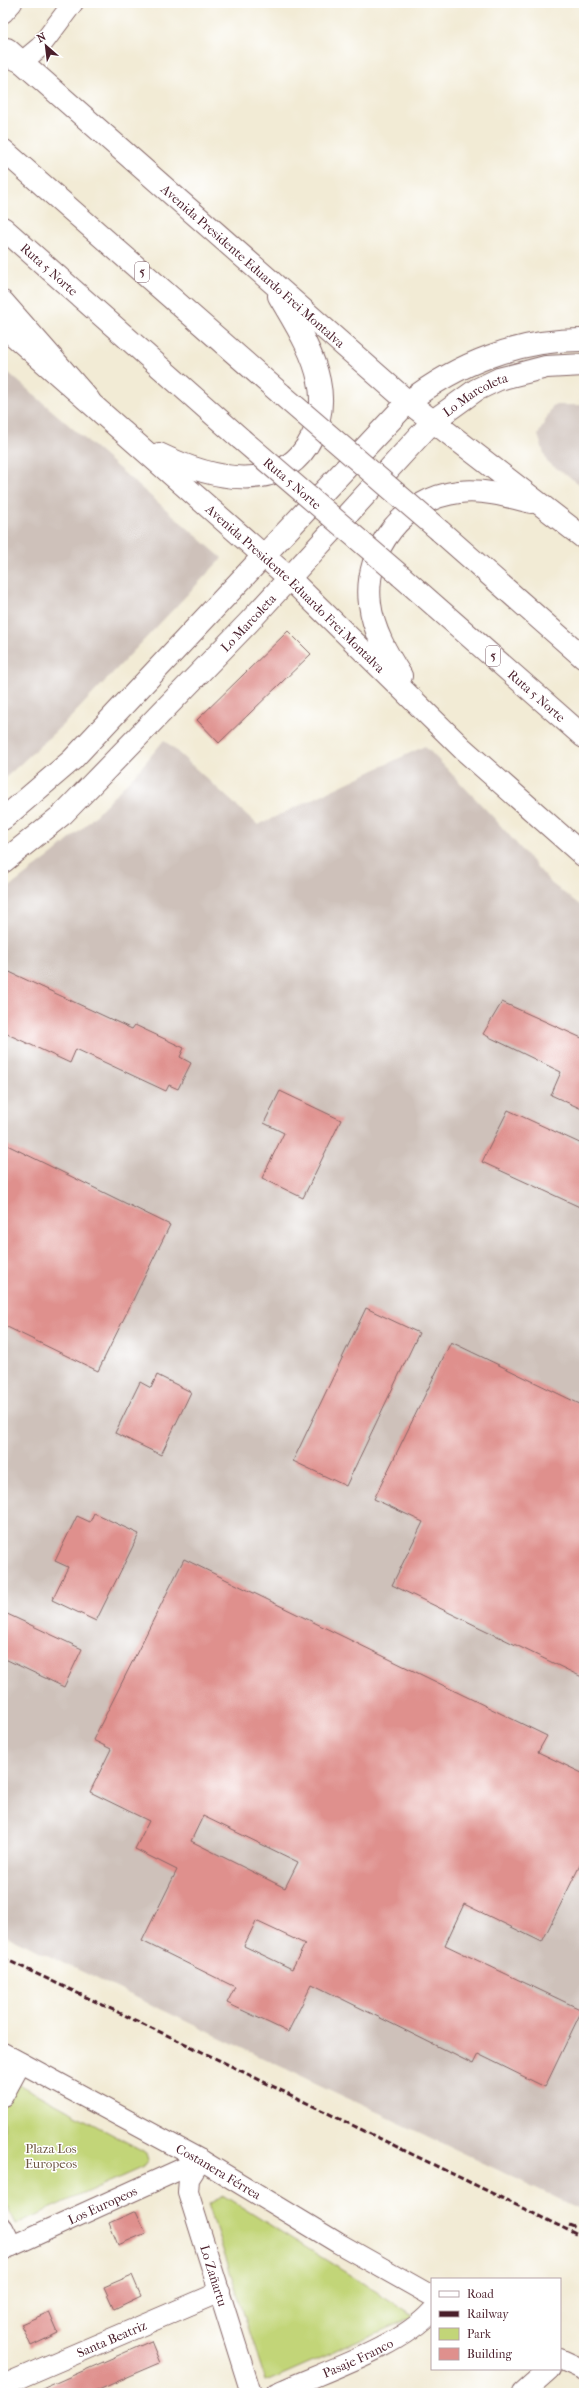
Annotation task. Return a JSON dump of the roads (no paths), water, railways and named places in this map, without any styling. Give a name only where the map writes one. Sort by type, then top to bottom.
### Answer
[{"type":"main road","name":"Avenida Presidente Eduardo Frei Montalva","points":[[3,45],[13,58],[408,402],[584,538]]},
{"type":"main road","name":"5","points":[[3,150],[280,394],[440,531],[584,658]]},
{"type":"main road","name":"Ruta 5 Norte","points":[[3,228],[241,439],[401,576],[584,737]]},
{"type":"main road","points":[[138,444],[197,469],[240,478],[274,472],[301,455],[318,424],[321,402],[319,381],[300,334],[269,280]]},
{"type":"main road","points":[[3,302],[88,400]]},
{"type":"main road","name":"Avenida Presidente Eduardo Frei Montalva","points":[[3,326],[290,578],[491,775],[584,856]]},
{"type":"main road","name":"Lo Marcoleta","points":[[3,819],[72,760],[408,402],[429,386],[483,359],[522,346],[579,340]]},
{"type":"main road","name":"Lo Marcoleta","points":[[3,862],[63,814],[249,622],[433,421],[476,390],[499,379],[546,367],[584,365]]},
{"type":"main road","points":[[416,702],[390,658],[373,620],[369,588],[373,566],[383,542],[403,517],[429,500],[444,495],[474,491],[506,496],[540,504]]},
{"type":"street","points":[[3,13],[12,3]]},
{"type":"street","points":[[13,58],[40,47],[73,3]]},
{"type":"street","name":"Costanera Férrea","points":[[3,2053],[201,2160],[357,2254],[431,2295]]},
{"type":"street","points":[[3,2096],[21,2063]]},
{"type":"street","name":"Los Europeos","points":[[7,2248],[201,2160]]},
{"type":"street","name":"Lo Zañartu","points":[[201,2160],[193,2170],[187,2187],[251,2393]]},
{"type":"street","points":[[3,2228],[7,2248]]},
{"type":"street","name":"Santa Beatriz","points":[[3,2385],[220,2292]]},
{"type":"street","name":"Pasaje Franco","points":[[276,2393],[392,2341],[423,2321],[431,2311]]},
{"type":"street","points":[[561,2360],[584,2370]]},
{"type":"street","points":[[523,2393],[549,2370]]},
{"type":"railway","points":[[3,1958],[192,2047],[584,2238]]},
{"type":"railway","points":[[569,2225],[584,2231]]},
{"type":"park label","name":"Plaza Los Europeos","points":[[51,2156]]}]
